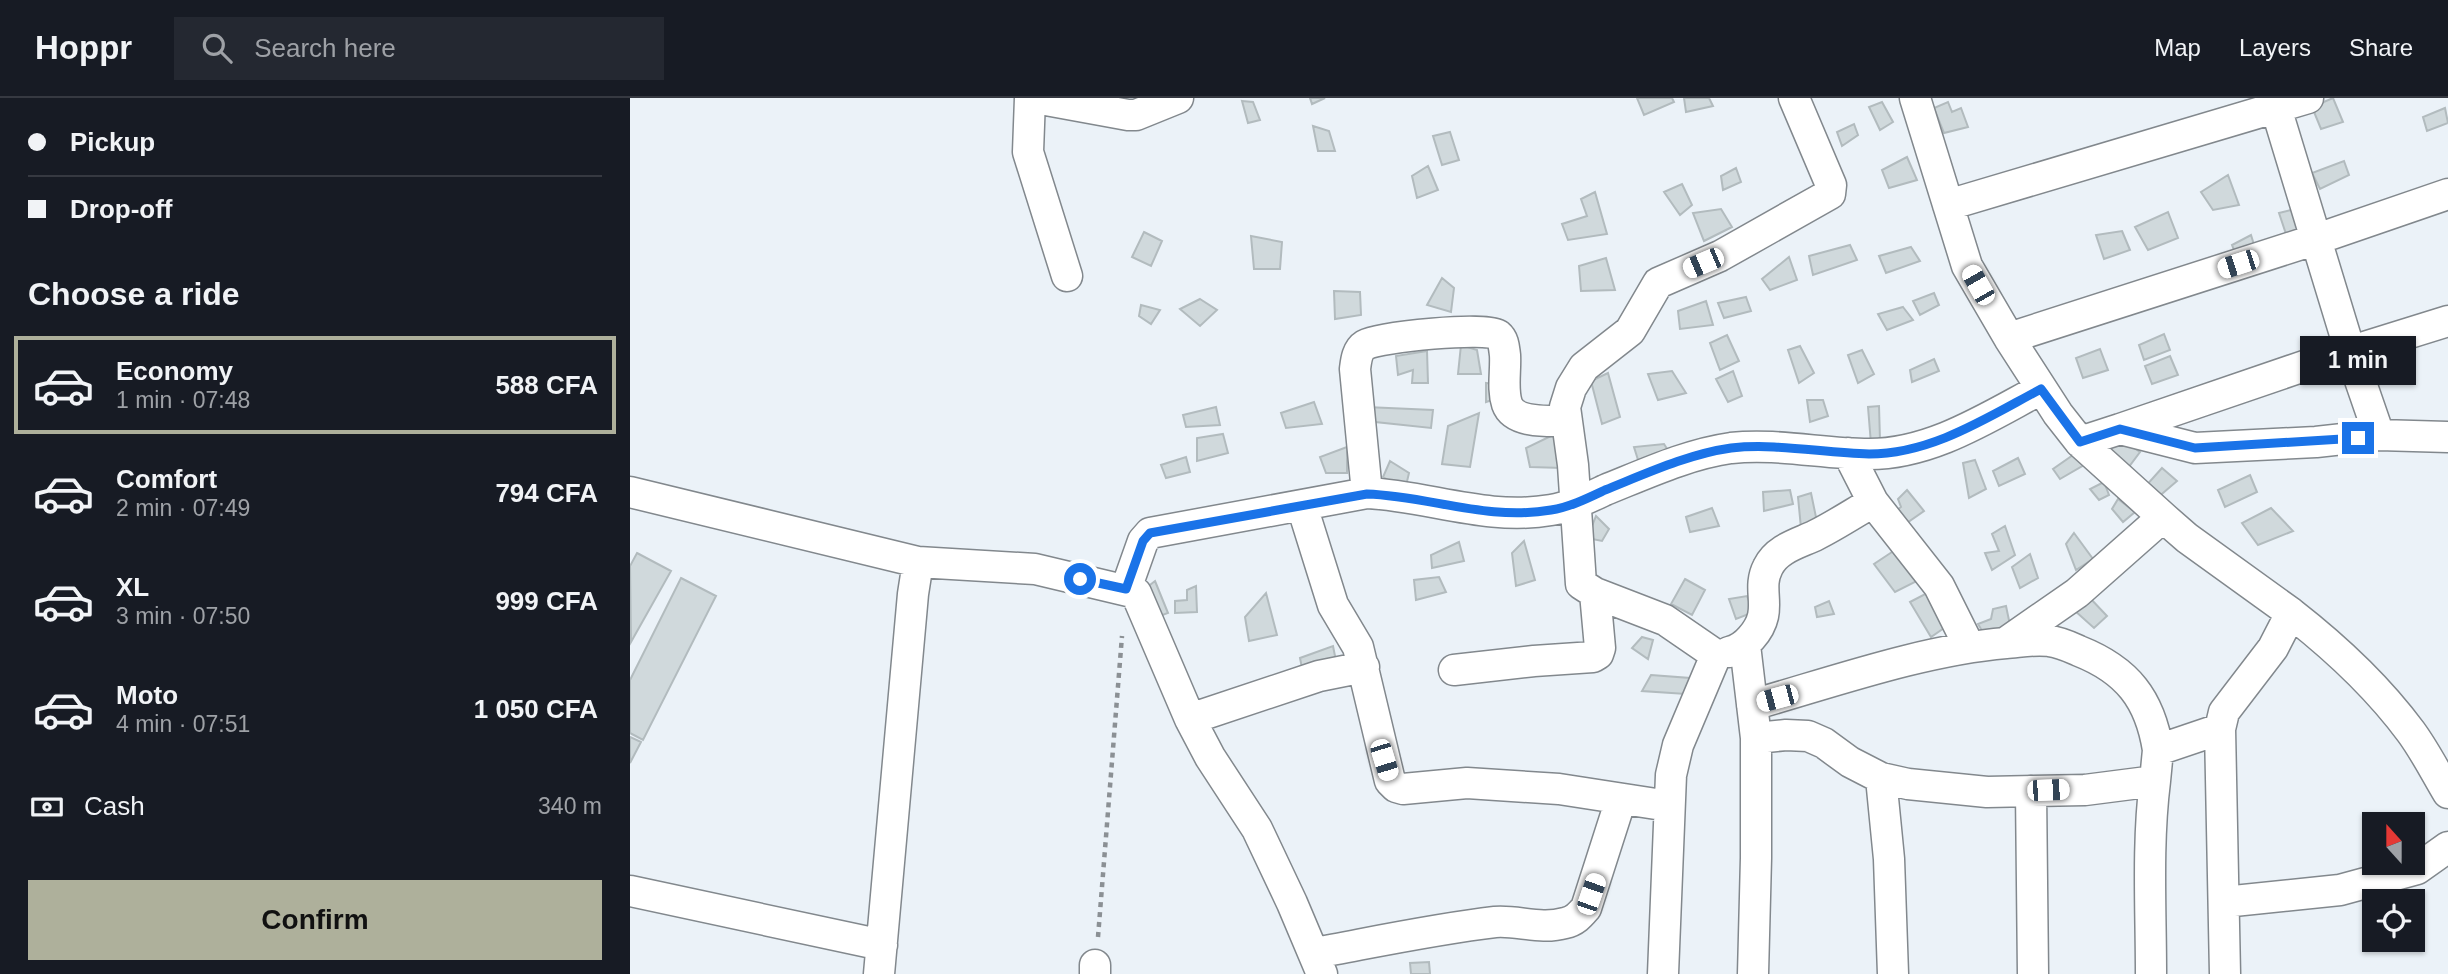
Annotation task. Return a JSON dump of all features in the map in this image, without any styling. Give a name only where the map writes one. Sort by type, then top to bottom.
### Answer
[{"type":"street","points":[[1067,276],[1028,152],[1032,98],[1128,115],[1178,98]]},
{"type":"street","points":[[1794,98],[1831,185],[1830,194],[1720,256],[1658,283],[1630,331],[1584,367],[1566,396],[1580,581],[1584,588],[1665,620],[1716,655],[1734,651],[1745,645],[1765,615],[1765,579],[1767,568],[1773,560],[1789,546],[1817,534],[1873,502]]},
{"type":"street","points":[[1915,98],[1967,266],[2041,389],[2080,442],[2187,538],[2330,643],[2389,704],[2413,735],[2448,793]]},
{"type":"street","points":[[1948,205],[2274,103],[2308,98]]},
{"type":"street","points":[[2274,103],[2350,351],[2379,435]]},
{"type":"street","points":[[2009,338],[2448,194]]},
{"type":"street","points":[[2080,442],[2350,351],[2448,321]]},
{"type":"street","points":[[1367,494],[1355,369],[1359,351],[1364,346],[1375,342],[1443,333],[1491,331],[1498,334],[1504,345],[1505,390],[1507,404],[1511,410],[1529,418],[1567,421]]},
{"type":"street","points":[[1126,589],[1143,541],[1150,533],[1367,494],[1386,494],[1462,509],[1509,514],[1551,510],[1690,457],[1732,448],[1787,448],[1871,454],[1929,444],[2041,389]]},
{"type":"street","points":[[2120,429],[2195,448],[2316,442],[2379,435],[2448,437]]},
{"type":"street","points":[[1848,453],[1873,502],[1938,586],[1969,646]]},
{"type":"street","points":[[630,492],[918,562],[1035,569],[1126,589],[1137,596],[1190,719],[1210,757],[1257,829],[1318,964],[1454,927],[1501,922],[1552,926],[1576,919],[1586,908],[1621,799]]},
{"type":"street","points":[[1302,506],[1333,605],[1355,641],[1364,667],[1384,760],[1390,781],[1396,787],[1404,789],[1466,783],[1559,789],[1668,806]]},
{"type":"street","points":[[2004,643],[2077,593],[2163,517]]},
{"type":"street","points":[[630,891],[881,960],[918,562]]},
{"type":"street","points":[[1454,670],[1534,660],[1593,657],[1598,654],[1600,648],[1595,593]]},
{"type":"street","points":[[2225,974],[2220,729],[2224,712],[2273,648],[2291,613]]},
{"type":"street","points":[[1752,705],[1969,646],[2048,640],[2108,664],[2122,676],[2148,711],[2154,724],[2158,750],[2151,830],[2151,974]]},
{"type":"street","points":[[1745,645],[1756,738],[1753,974]]},
{"type":"street","points":[[1663,974],[1671,775],[1678,745],[1716,655]]},
{"type":"street","points":[[1190,719],[1318,676],[1364,667]]},
{"type":"street","points":[[2158,750],[2220,729]]},
{"type":"street","points":[[1756,738],[1808,736],[1881,778],[1908,785],[1987,792],[2085,789],[2155,781]]},
{"type":"street","points":[[1881,778],[1889,859],[1893,974]]},
{"type":"street","points":[[2031,791],[2033,974]]},
{"type":"street","points":[[2224,902],[2340,890],[2417,869],[2448,847]]},
{"type":"path","points":[[1095,970],[1126,589]]},
{"type":"building","points":[[1310,98],[1325,98],[1312,104]]},
{"type":"building","points":[[1637,98],[1672,98],[1674,102],[1644,115]]},
{"type":"building","points":[[1684,98],[1709,98],[1713,106],[1686,112]]},
{"type":"building","points":[[2333,98],[2343,122],[2321,129],[2312,107]]},
{"type":"building","points":[[1242,101],[1253,102],[1260,120],[1248,123]]},
{"type":"building","points":[[1882,102],[1893,122],[1880,130],[1869,107]]},
{"type":"building","points":[[1948,102],[1952,112],[1961,108],[1968,127],[1944,133],[1934,108]]},
{"type":"building","points":[[2445,108],[2448,123],[2427,131],[2423,117]]},
{"type":"building","points":[[1854,124],[1858,135],[1842,146],[1837,132]]},
{"type":"building","points":[[1313,126],[1329,131],[1335,151],[1318,151]]},
{"type":"building","points":[[1450,132],[1459,160],[1442,165],[1433,136]]},
{"type":"building","points":[[1907,157],[1917,180],[1889,188],[1882,170]]},
{"type":"building","points":[[2344,161],[2349,175],[2320,189],[2312,173]]},
{"type":"building","points":[[1428,166],[1438,190],[1417,198],[1412,176]]},
{"type":"building","points":[[1736,168],[1741,182],[1723,190],[1721,176]]},
{"type":"building","points":[[2228,175],[2239,205],[2213,210],[2201,192]]},
{"type":"building","points":[[1682,184],[1692,205],[1680,215],[1664,192]]},
{"type":"building","points":[[1595,192],[1607,234],[1568,240],[1562,224],[1587,216],[1581,199]]},
{"type":"building","points":[[1721,209],[1732,227],[1704,241],[1693,213]]},
{"type":"building","points":[[2295,209],[2303,232],[2287,237],[2279,213]]},
{"type":"building","points":[[2168,212],[2178,238],[2148,250],[2135,227]]},
{"type":"building","points":[[2122,231],[2130,250],[2104,259],[2096,235]]},
{"type":"building","points":[[1144,232],[1162,241],[1151,266],[1132,257]]},
{"type":"building","points":[[2251,235],[2255,248],[2236,255],[2232,245]]},
{"type":"building","points":[[1251,236],[1282,242],[1280,269],[1254,269]]},
{"type":"building","points":[[1850,245],[1857,260],[1813,275],[1809,256]]},
{"type":"building","points":[[1911,247],[1920,261],[1886,273],[1879,256]]},
{"type":"building","points":[[1789,257],[1797,280],[1770,290],[1762,279]]},
{"type":"building","points":[[1606,258],[1615,290],[1581,291],[1579,266]]},
{"type":"building","points":[[1442,278],[1454,288],[1451,312],[1427,305]]},
{"type":"building","points":[[1334,291],[1360,292],[1361,315],[1335,319]]},
{"type":"building","points":[[1934,293],[1939,305],[1920,315],[1913,301]]},
{"type":"building","points":[[1746,297],[1751,311],[1724,318],[1718,303]]},
{"type":"building","points":[[1200,299],[1217,310],[1200,326],[1180,309]]},
{"type":"building","points":[[1706,301],[1713,325],[1680,329],[1678,311]]},
{"type":"building","points":[[1141,305],[1160,310],[1151,324],[1139,316]]},
{"type":"building","points":[[1903,307],[1913,320],[1887,330],[1878,314]]},
{"type":"building","points":[[2164,334],[2170,350],[2144,360],[2139,345]]},
{"type":"building","points":[[1727,335],[1739,361],[1720,370],[1710,343]]},
{"type":"building","points":[[1461,345],[1477,350],[1481,374],[1458,374]]},
{"type":"building","points":[[1800,346],[1814,373],[1799,383],[1788,350]]},
{"type":"building","points":[[2100,349],[2108,370],[2083,378],[2076,358]]},
{"type":"building","points":[[1862,350],[1874,374],[1858,383],[1848,355]]},
{"type":"building","points":[[1427,351],[1428,383],[1412,383],[1413,370],[1398,375],[1396,356]]},
{"type":"building","points":[[2170,356],[2178,375],[2152,384],[2145,366]]},
{"type":"building","points":[[1934,359],[1939,371],[1912,382],[1910,370]]},
{"type":"building","points":[[1672,371],[1686,393],[1658,400],[1648,374]]},
{"type":"building","points":[[1733,371],[1742,396],[1728,402],[1716,379]]},
{"type":"building","points":[[1608,373],[1620,417],[1602,424],[1591,381]]},
{"type":"building","points":[[1486,383],[1494,384],[1495,399],[1486,402]]},
{"type":"building","points":[[1807,400],[1823,400],[1828,416],[1810,422]]},
{"type":"building","points":[[1314,402],[1322,424],[1286,428],[1281,413]]},
{"type":"building","points":[[1879,406],[1880,440],[1871,444],[1868,407]]},
{"type":"building","points":[[1216,407],[1220,425],[1186,427],[1183,415]]},
{"type":"building","points":[[1366,407],[1433,410],[1431,428],[1366,421]]},
{"type":"building","points":[[1479,413],[1470,467],[1442,464],[1448,426]]},
{"type":"building","points":[[1223,434],[1228,453],[1197,461],[1197,438]]},
{"type":"building","points":[[1555,434],[1562,468],[1530,467],[1526,448]]},
{"type":"building","points":[[2119,438],[2140,452],[2128,468],[2106,452]]},
{"type":"building","points":[[1664,444],[1671,455],[1639,463],[1634,447]]},
{"type":"building","points":[[1347,447],[1347,473],[1326,473],[1320,457]]},
{"type":"building","points":[[2073,455],[2084,465],[2060,479],[2053,469]]},
{"type":"building","points":[[1186,457],[1190,472],[1166,478],[1161,465]]},
{"type":"building","points":[[2018,458],[2025,474],[1999,486],[1993,471]]},
{"type":"building","points":[[1975,460],[1986,489],[1969,498],[1963,463]]},
{"type":"building","points":[[1390,461],[1409,473],[1405,490],[1383,477]]},
{"type":"building","points":[[2162,468],[2177,481],[2156,499],[2143,489]]},
{"type":"building","points":[[2250,475],[2257,492],[2225,507],[2218,490]]},
{"type":"building","points":[[2104,482],[2109,495],[2099,500],[2090,489]]},
{"type":"building","points":[[1790,490],[1793,504],[1764,511],[1763,492]]},
{"type":"building","points":[[1907,490],[1924,511],[1901,527],[1893,513],[1901,507],[1898,499]]},
{"type":"building","points":[[1811,493],[1817,522],[1801,528],[1798,497]]},
{"type":"building","points":[[2118,499],[2135,512],[2123,522],[2112,509]]},
{"type":"building","points":[[1712,508],[1719,526],[1690,532],[1686,517]]},
{"type":"building","points":[[2271,508],[2293,531],[2258,545],[2242,523]]},
{"type":"building","points":[[1596,516],[1609,529],[1602,541],[1587,538]]},
{"type":"building","points":[[2005,526],[2015,555],[1992,570],[1985,553],[1999,551],[1992,534]]},
{"type":"building","points":[[2074,533],[2093,559],[2076,570],[2066,544]]},
{"type":"building","points":[[1524,541],[1535,580],[1516,586],[1512,553]]},
{"type":"building","points":[[1459,542],[1464,561],[1432,568],[1431,555]]},
{"type":"building","points":[[1895,550],[1917,581],[1895,592],[1874,564]]},
{"type":"building","points":[[637,553],[671,571],[631,642],[630,566]]},
{"type":"building","points":[[2030,554],[2038,578],[2020,588],[2012,567]]},
{"type":"building","points":[[1439,577],[1446,592],[1416,600],[1414,580]]},
{"type":"building","points":[[681,578],[716,596],[643,740],[630,733],[630,680]]},
{"type":"building","points":[[1685,579],[1705,590],[1692,615],[1671,604]]},
{"type":"building","points":[[1155,581],[1168,613],[1157,617],[1146,588]]},
{"type":"building","points":[[1196,586],[1197,612],[1175,613],[1175,601],[1187,600],[1187,590]]},
{"type":"building","points":[[1929,592],[1947,626],[1931,637],[1910,602]]},
{"type":"building","points":[[1266,593],[1277,635],[1249,641],[1245,617]]},
{"type":"building","points":[[1747,596],[1754,612],[1736,619],[1729,599]]},
{"type":"building","points":[[2089,597],[2107,616],[2094,628],[2074,610]]},
{"type":"building","points":[[1829,601],[1834,614],[1817,617],[1815,607]]},
{"type":"building","points":[[2006,606],[2010,625],[1984,634],[1978,624],[1991,619],[1993,609]]},
{"type":"building","points":[[1642,637],[1653,640],[1648,659],[1632,648]]},
{"type":"building","points":[[1333,646],[1337,666],[1303,673],[1300,658]]},
{"type":"building","points":[[1651,675],[1690,678],[1686,694],[1642,691]]},
{"type":"building","points":[[630,737],[641,742],[630,763]]},
{"type":"building","points":[[1429,962],[1430,974],[1411,974],[1410,963]]},
{"type":"route","points":[[1080,579],[1126,589],[1143,541],[1150,533],[1367,494],[1386,494],[1462,509],[1509,514],[1551,510],[1575,503],[1690,457],[1732,448],[1787,448],[1871,454],[1906,449],[1951,435],[2041,389],[2080,442],[2120,429],[2195,448],[2358,438]]}]
